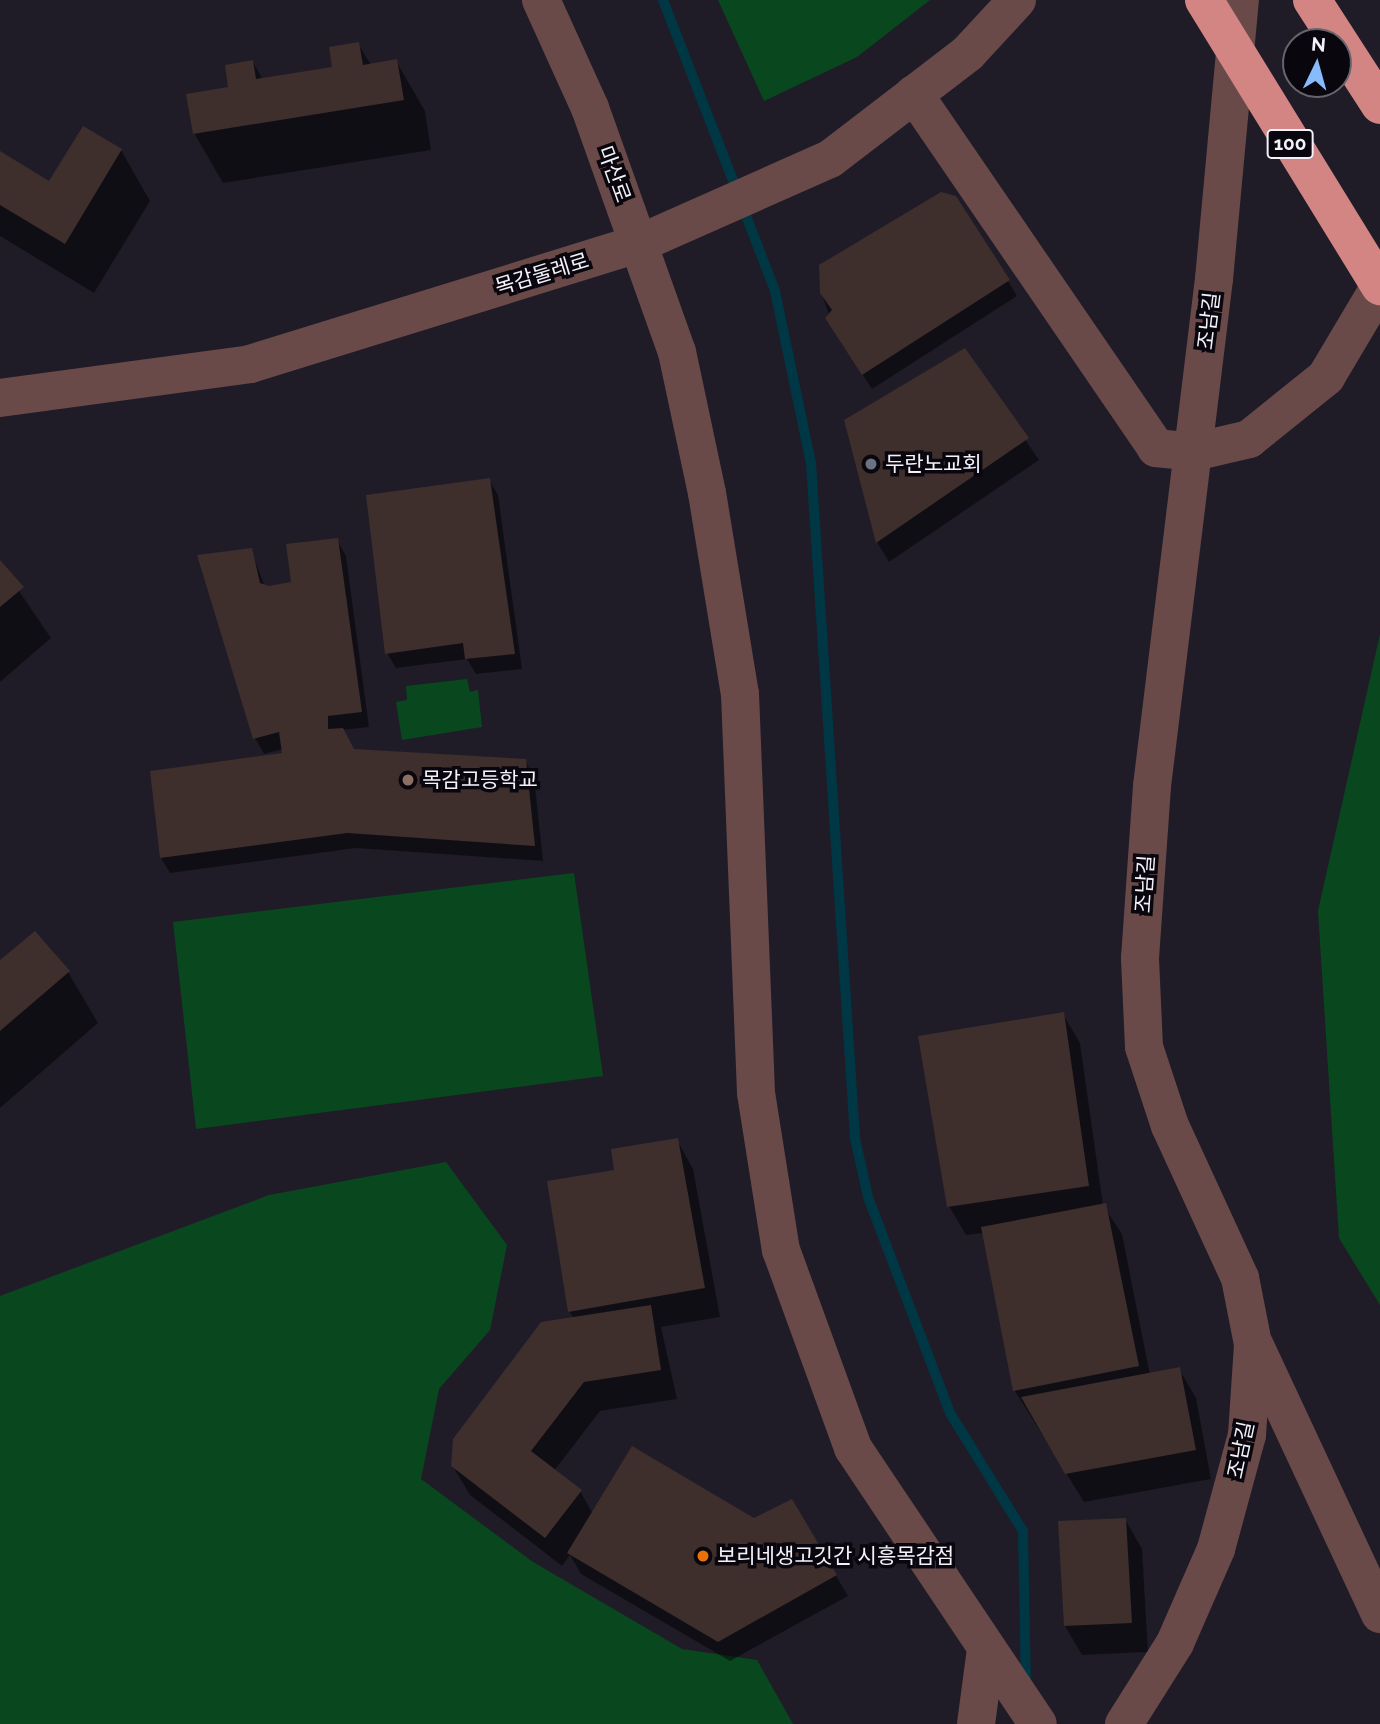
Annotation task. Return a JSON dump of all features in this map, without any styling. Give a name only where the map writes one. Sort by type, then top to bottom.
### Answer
[{"type":"highway","name":"100","points":[[1204,0],[1380,286]]},
{"type":"highway","points":[[1312,0],[1380,105]]},
{"type":"street","name":"마산로","points":[[541,0],[590,108],[677,352],[740,694],[756,1093],[781,1250],[853,1448],[1038,1724]]},
{"type":"street","name":"목감둘레로","points":[[0,398],[250,364],[638,244],[777,185],[830,159],[968,53],[1017,0]]},
{"type":"street","name":"조남길","points":[[1124,1724],[1175,1643],[1216,1549],[1247,1435],[1253,1344],[1240,1278],[1170,1126],[1144,1047],[1140,958],[1152,786],[1194,452],[1240,0]]},
{"type":"street","points":[[914,94],[1156,448],[1194,452],[1249,439],[1326,377],[1380,286]]},
{"type":"street","points":[[1253,1344],[1380,1614]]},
{"type":"street","points":[[976,1724],[994,1661]]},
{"type":"green space","points":[[718,0],[930,0],[857,57],[764,101]]},
{"type":"green space","points":[[1380,634],[1380,1305],[1339,1238],[1318,911]]},
{"type":"green space","points":[[467,679],[470,692],[478,690],[482,727],[402,740],[396,702],[407,700],[406,686]]},
{"type":"green space","points":[[574,873],[603,1076],[196,1129],[173,922]]},
{"type":"green space","points":[[446,1162],[507,1245],[490,1330],[439,1389],[421,1479],[533,1562],[682,1649],[757,1660],[793,1724],[0,1724],[0,1296],[269,1195]]},
{"type":"building","points":[[359,42],[363,65],[397,59],[404,100],[193,134],[186,94],[228,87],[225,65],[253,60],[256,79],[332,67],[329,47]]},
{"type":"building","points":[[83,126],[122,149],[65,244],[0,205],[0,151],[49,181]]},
{"type":"building","points":[[941,192],[956,196],[1010,280],[862,375],[825,318],[832,310],[820,293],[819,265]]},
{"type":"building","points":[[965,348],[1029,438],[876,543],[844,420]]},
{"type":"building","points":[[490,478],[515,654],[465,659],[463,643],[385,654],[366,495]]},
{"type":"building","points":[[338,538],[362,712],[328,716],[328,729],[343,728],[354,749],[526,759],[535,846],[347,833],[160,858],[150,771],[282,753],[279,732],[253,739],[197,555],[252,548],[260,583],[269,586],[291,582],[286,544]]},
{"type":"building","points":[[0,560],[24,587],[0,607]]},
{"type":"building","points":[[35,931],[70,971],[0,1031],[0,960]]},
{"type":"building","points":[[1064,1012],[1089,1186],[947,1207],[918,1036]]},
{"type":"building","points":[[678,1138],[705,1288],[568,1312],[547,1181],[614,1170],[611,1149]]},
{"type":"building","points":[[1106,1203],[1139,1366],[1013,1391],[981,1227]]},
{"type":"building","points":[[651,1305],[661,1370],[584,1382],[531,1451],[582,1490],[545,1538],[451,1466],[453,1439],[541,1322]]},
{"type":"building","points":[[1180,1367],[1196,1450],[1065,1474],[1021,1397]]},
{"type":"building","points":[[632,1446],[754,1518],[792,1499],[837,1575],[718,1642],[567,1553]]},
{"type":"building","points":[[1126,1518],[1132,1623],[1064,1626],[1058,1521]]},
{"type":"waterway","points":[[663,0],[737,191]]},
{"type":"waterway","points":[[742,205],[775,291],[811,463],[855,1138],[868,1197],[950,1413],[1023,1531],[1026,1681]]},
{"type":"place","name":"두란노교회","points":[[871,464]]},
{"type":"place","name":"목감고등학교","points":[[408,780]]},
{"type":"place","name":"보리네생고깃간 시흥목감점","points":[[703,1556]]}]
